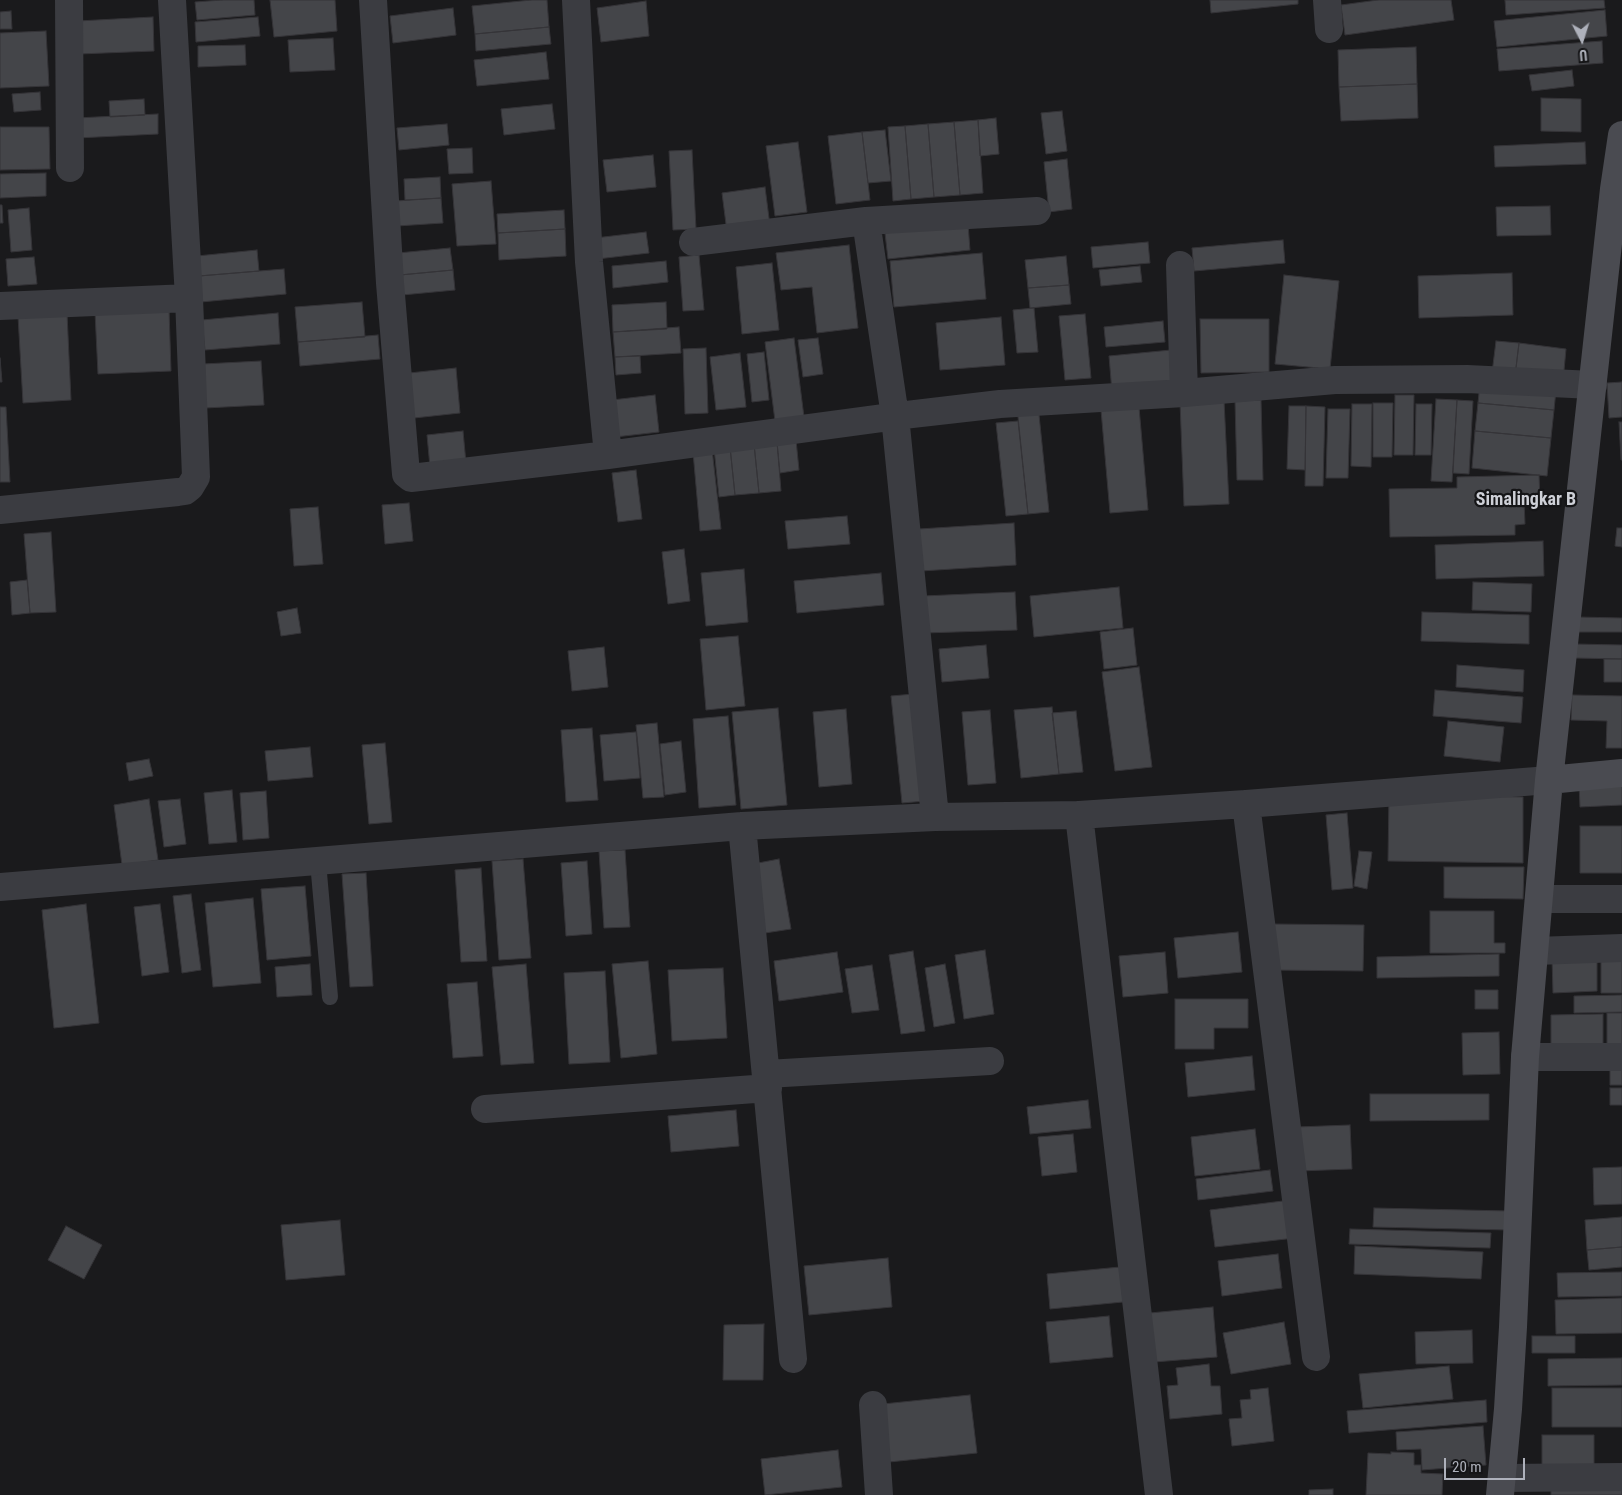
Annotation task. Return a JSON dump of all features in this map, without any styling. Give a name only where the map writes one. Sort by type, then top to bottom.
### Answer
[{"type":"main road","points":[[1501,1487],[1513,1327],[1525,1057],[1549,780],[1593,385],[1618,189],[1622,135]]},
{"type":"main road","points":[[1549,780],[1622,774]]},
{"type":"street","points":[[69,0],[70,168]]},
{"type":"street","points":[[0,510],[185,491],[196,477],[189,298],[172,0]]},
{"type":"street","points":[[373,0],[390,282],[406,474],[411,478],[608,455],[895,416],[1000,404],[1184,393],[1335,380],[1467,379],[1593,385]]},
{"type":"street","points":[[576,0],[589,262],[608,455]]},
{"type":"street","points":[[1327,0],[1329,29]]},
{"type":"street","points":[[693,242],[866,221],[1037,211]]},
{"type":"street","points":[[866,221],[895,416],[935,817]]},
{"type":"street","points":[[1180,265],[1184,393]]},
{"type":"street","points":[[0,306],[189,298]]},
{"type":"street","points":[[0,887],[742,826],[935,817],[1079,815],[1549,780]]},
{"type":"street","points":[[1246,804],[1316,1358]]},
{"type":"street","points":[[1079,815],[1159,1495]]},
{"type":"street","points":[[742,826],[793,1359]]},
{"type":"street","points":[[1539,899],[1622,899]]},
{"type":"street","points":[[1535,951],[1622,948]]},
{"type":"street","points":[[1525,1057],[1622,1057]]},
{"type":"street","points":[[485,1109],[990,1061]]},
{"type":"street","points":[[873,1405],[879,1495]]},
{"type":"street","points":[[1501,1487],[1622,1477]]},
{"type":"lane","points":[[318,862],[330,997]]},
{"type":"building","points":[[254,0],[255,15],[197,20],[195,2]]},
{"type":"building","points":[[270,0],[335,0],[337,31],[274,37]]},
{"type":"building","points":[[547,0],[549,27],[475,34],[472,6]]},
{"type":"building","points":[[1210,0],[1298,0],[1298,4],[1211,13]]},
{"type":"building","points":[[1378,0],[1451,0],[1454,20],[1345,35],[1341,5]]},
{"type":"building","points":[[1505,0],[1604,0],[1605,8],[1506,15]]},
{"type":"building","points":[[646,1],[649,36],[601,42],[597,8]]},
{"type":"building","points":[[453,8],[456,35],[393,43],[390,16]]},
{"type":"building","points":[[1605,10],[1607,36],[1497,47],[1494,21]]},
{"type":"building","points":[[11,11],[12,29],[0,29],[0,12]]},
{"type":"building","points":[[153,17],[154,51],[79,54],[78,21]]},
{"type":"building","points":[[258,17],[260,36],[196,42],[195,22]]},
{"type":"building","points":[[549,27],[551,44],[476,51],[475,34]]},
{"type":"building","points":[[46,31],[49,86],[0,88],[0,33]]},
{"type":"building","points":[[333,38],[335,70],[290,72],[288,40]]},
{"type":"building","points":[[1602,41],[1603,63],[1499,71],[1497,49]]},
{"type":"building","points":[[245,45],[246,65],[198,67],[198,46]]},
{"type":"building","points":[[1416,47],[1417,84],[1339,87],[1338,50]]},
{"type":"building","points":[[546,52],[549,79],[477,86],[474,60]]},
{"type":"building","points":[[1572,70],[1574,86],[1532,91],[1529,75]]},
{"type":"building","points":[[1417,84],[1418,118],[1341,121],[1339,87]]},
{"type":"building","points":[[40,92],[41,110],[14,112],[12,94]]},
{"type":"building","points":[[1541,98],[1581,99],[1581,132],[1541,131]]},
{"type":"building","points":[[144,99],[145,115],[110,117],[109,101]]},
{"type":"building","points":[[552,104],[555,129],[504,135],[501,109]]},
{"type":"building","points":[[1062,111],[1067,151],[1046,154],[1041,113]]},
{"type":"building","points":[[158,114],[158,134],[77,138],[76,118]]},
{"type":"building","points":[[996,118],[999,154],[980,156],[978,120]]},
{"type":"building","points":[[978,120],[983,193],[960,195],[954,122]]},
{"type":"building","points":[[954,122],[960,195],[934,197],[928,124]]},
{"type":"building","points":[[447,124],[449,145],[399,150],[397,128]]},
{"type":"building","points":[[928,124],[934,197],[911,199],[905,126]]},
{"type":"building","points":[[905,126],[911,199],[893,201],[888,127]]},
{"type":"building","points":[[0,127],[49,127],[50,169],[0,170]]},
{"type":"building","points":[[885,130],[891,181],[868,183],[862,132]]},
{"type":"building","points":[[862,132],[870,200],[836,204],[828,136]]},
{"type":"building","points":[[798,142],[807,212],[775,216],[766,146]]},
{"type":"building","points":[[1585,142],[1586,164],[1495,167],[1494,146]]},
{"type":"building","points":[[472,148],[473,173],[449,174],[447,149]]},
{"type":"building","points":[[692,150],[696,229],[673,230],[669,151]]},
{"type":"building","points":[[653,155],[656,187],[607,192],[603,160]]},
{"type":"building","points":[[1067,159],[1072,209],[1049,212],[1044,162]]},
{"type":"building","points":[[46,173],[46,196],[0,198],[0,174]]},
{"type":"building","points":[[440,177],[441,198],[405,200],[404,179]]},
{"type":"building","points":[[491,181],[496,244],[457,246],[452,184]]},
{"type":"building","points":[[765,187],[770,226],[727,232],[722,193]]},
{"type":"building","points":[[441,198],[443,223],[397,226],[396,201]]},
{"type":"building","points":[[0,205],[2,205],[3,223],[0,223]]},
{"type":"building","points":[[1550,206],[1551,235],[1497,236],[1496,207]]},
{"type":"building","points":[[29,208],[32,250],[11,252],[8,210]]},
{"type":"building","points":[[564,210],[565,229],[498,233],[497,214]]},
{"type":"building","points":[[968,224],[970,250],[888,259],[885,233]]},
{"type":"building","points":[[565,229],[566,256],[499,260],[498,233]]},
{"type":"building","points":[[646,232],[649,253],[597,259],[595,238]]},
{"type":"building","points":[[1283,240],[1285,263],[1194,271],[1192,248]]},
{"type":"building","points":[[1148,242],[1150,263],[1093,268],[1091,247]]},
{"type":"building","points":[[849,245],[858,328],[817,333],[812,287],[781,290],[776,253]]},
{"type":"building","points":[[450,248],[453,270],[400,275],[398,253]]},
{"type":"building","points":[[257,250],[259,271],[199,276],[197,256]]},
{"type":"building","points":[[982,253],[986,299],[894,307],[890,261]]},
{"type":"building","points":[[699,255],[704,310],[683,311],[679,257]]},
{"type":"building","points":[[1066,256],[1069,285],[1028,288],[1025,260]]},
{"type":"building","points":[[34,257],[37,284],[8,286],[6,259]]},
{"type":"building","points":[[666,261],[668,282],[613,288],[612,266]]},
{"type":"building","points":[[772,263],[779,330],[742,334],[736,267]]},
{"type":"building","points":[[1140,266],[1142,282],[1101,286],[1099,270]]},
{"type":"building","points":[[284,269],[286,294],[201,302],[199,276]]},
{"type":"building","points":[[453,270],[455,290],[402,295],[400,275]]},
{"type":"building","points":[[1512,273],[1513,315],[1419,318],[1418,276]]},
{"type":"building","points":[[1284,275],[1339,281],[1330,369],[1275,364]]},
{"type":"building","points":[[1069,285],[1071,304],[1030,308],[1028,288]]},
{"type":"building","points":[[362,302],[365,337],[298,342],[295,307]]},
{"type":"building","points":[[666,302],[667,329],[613,332],[612,305]]},
{"type":"building","points":[[1034,308],[1038,352],[1017,353],[1013,310]]},
{"type":"building","points":[[169,309],[171,371],[98,374],[95,312]]},
{"type":"building","points":[[67,313],[71,400],[23,403],[18,316]]},
{"type":"building","points":[[278,313],[280,344],[205,350],[202,320]]},
{"type":"building","points":[[1085,314],[1091,378],[1065,380],[1059,316]]},
{"type":"building","points":[[1001,317],[1005,365],[940,370],[936,323]]},
{"type":"building","points":[[1200,319],[1269,319],[1269,372],[1201,373]]},
{"type":"building","points":[[1163,321],[1165,342],[1106,347],[1104,327]]},
{"type":"building","points":[[679,327],[681,353],[615,357],[613,332]]},
{"type":"building","points":[[378,335],[380,359],[300,366],[298,342]]},
{"type":"building","points":[[794,338],[804,417],[775,421],[765,342]]},
{"type":"building","points":[[818,338],[823,374],[803,377],[798,340]]},
{"type":"building","points":[[1496,341],[1519,343],[1515,376],[1492,373]]},
{"type":"building","points":[[1519,343],[1566,349],[1563,381],[1515,376]]},
{"type":"building","points":[[706,348],[708,413],[685,414],[683,349]]},
{"type":"building","points":[[1171,350],[1175,386],[1112,392],[1109,356]]},
{"type":"building","points":[[764,352],[769,400],[752,402],[747,354]]},
{"type":"building","points":[[740,353],[746,407],[716,410],[710,357]]},
{"type":"building","points":[[640,356],[641,373],[616,375],[615,357]]},
{"type":"building","points":[[0,358],[2,382],[0,382]]},
{"type":"building","points":[[261,361],[264,405],[205,408],[203,364]]},
{"type":"building","points":[[456,368],[460,413],[405,419],[400,374]]},
{"type":"building","points":[[1622,382],[1622,417],[1609,418],[1607,383]]},
{"type":"building","points":[[1480,383],[1556,390],[1554,410],[1478,403]]},
{"type":"building","points":[[655,395],[659,432],[615,437],[612,400]]},
{"type":"building","points":[[1395,395],[1414,395],[1413,455],[1394,455]]},
{"type":"building","points":[[1436,399],[1457,400],[1452,482],[1431,481]]},
{"type":"building","points":[[1224,400],[1229,504],[1184,506],[1180,402]]},
{"type":"building","points":[[1261,400],[1263,480],[1237,480],[1235,401]]},
{"type":"building","points":[[1457,400],[1473,401],[1469,474],[1453,473]]},
{"type":"building","points":[[1373,403],[1393,403],[1392,457],[1373,457]]},
{"type":"building","points":[[1478,403],[1554,410],[1551,438],[1475,431]]},
{"type":"building","points":[[1352,404],[1372,404],[1371,467],[1351,466]]},
{"type":"building","points":[[1416,404],[1432,404],[1431,455],[1415,455]]},
{"type":"building","points":[[1038,405],[1049,512],[1028,514],[1017,407]]},
{"type":"building","points":[[1289,406],[1306,406],[1305,470],[1287,469]]},
{"type":"building","points":[[1306,406],[1325,407],[1323,486],[1305,486]]},
{"type":"building","points":[[0,407],[6,407],[10,482],[0,482]]},
{"type":"building","points":[[1139,407],[1148,510],[1110,513],[1101,410]]},
{"type":"building","points":[[1328,409],[1350,409],[1348,478],[1326,478]]},
{"type":"building","points":[[1018,421],[1028,514],[1006,516],[996,423]]},
{"type":"building","points":[[1619,422],[1622,422],[1622,460],[1621,460]]},
{"type":"building","points":[[463,431],[466,463],[430,467],[427,435]]},
{"type":"building","points":[[1475,431],[1551,438],[1547,476],[1472,468]]},
{"type":"building","points":[[796,440],[799,470],[780,473],[777,442]]},
{"type":"building","points":[[777,442],[781,491],[759,493],[754,444]]},
{"type":"building","points":[[754,444],[759,493],[735,495],[730,447]]},
{"type":"building","points":[[730,447],[735,495],[719,497],[714,448]]},
{"type":"building","points":[[712,449],[721,529],[700,531],[693,452]]},
{"type":"building","points":[[636,470],[642,519],[618,522],[612,473]]},
{"type":"building","points":[[1539,475],[1540,499],[1524,500],[1525,524],[1515,525],[1515,535],[1390,537],[1389,489],[1457,488],[1457,477]]},
{"type":"building","points":[[409,503],[413,541],[385,544],[382,505]]},
{"type":"building","points":[[318,507],[323,564],[294,566],[290,509]]},
{"type":"building","points":[[847,516],[850,544],[788,549],[785,521]]},
{"type":"building","points":[[1014,523],[1016,565],[921,571],[919,529]]},
{"type":"building","points":[[1617,528],[1622,528],[1622,547],[1615,546]]},
{"type":"building","points":[[51,532],[56,612],[30,613],[24,534]]},
{"type":"building","points":[[1543,541],[1544,576],[1436,579],[1435,545]]},
{"type":"building","points":[[684,549],[690,601],[668,604],[662,552]]},
{"type":"building","points":[[744,569],[748,622],[706,626],[701,573]]},
{"type":"building","points":[[881,573],[884,605],[797,613],[794,581]]},
{"type":"building","points":[[27,580],[30,613],[12,615],[10,582]]},
{"type":"building","points":[[1473,582],[1532,584],[1531,612],[1472,610]]},
{"type":"building","points":[[1119,587],[1123,628],[1034,637],[1030,596]]},
{"type":"building","points":[[1015,592],[1017,630],[924,633],[923,596]]},
{"type":"building","points":[[297,608],[301,633],[281,636],[277,612]]},
{"type":"building","points":[[1422,612],[1529,615],[1529,644],[1421,641]]},
{"type":"building","points":[[1577,617],[1622,618],[1622,632],[1577,632]]},
{"type":"building","points":[[1133,628],[1137,665],[1104,669],[1100,632]]},
{"type":"building","points":[[738,636],[745,706],[706,710],[700,639]]},
{"type":"building","points":[[1574,644],[1622,645],[1622,659],[1574,658]]},
{"type":"building","points":[[986,645],[989,678],[942,682],[939,649]]},
{"type":"building","points":[[604,647],[608,687],[572,691],[568,651]]},
{"type":"building","points":[[1604,659],[1622,659],[1622,682],[1604,682]]},
{"type":"building","points":[[1457,665],[1524,670],[1523,692],[1456,687]]},
{"type":"building","points":[[1139,667],[1152,767],[1115,771],[1102,672]]},
{"type":"building","points":[[1435,690],[1523,697],[1521,723],[1433,716]]},
{"type":"building","points":[[914,694],[925,801],[902,803],[891,696]]},
{"type":"building","points":[[1572,695],[1622,696],[1622,748],[1606,748],[1607,721],[1571,720]]},
{"type":"building","points":[[1052,707],[1059,774],[1021,778],[1014,710]]},
{"type":"building","points":[[778,708],[787,805],[741,809],[732,712]]},
{"type":"building","points":[[846,709],[852,784],[819,787],[813,712]]},
{"type":"building","points":[[990,710],[996,783],[968,785],[962,712]]},
{"type":"building","points":[[1076,711],[1083,772],[1059,774],[1052,713]]},
{"type":"building","points":[[728,716],[736,805],[699,808],[693,719]]},
{"type":"building","points":[[1448,721],[1504,727],[1500,762],[1444,756]]},
{"type":"building","points":[[657,723],[664,797],[643,798],[636,725]]},
{"type":"building","points":[[592,728],[598,800],[566,802],[561,730]]},
{"type":"building","points":[[636,732],[640,778],[604,781],[600,735]]},
{"type":"building","points":[[681,741],[686,792],[665,795],[660,744]]},
{"type":"building","points":[[385,743],[392,822],[369,824],[362,745]]},
{"type":"building","points":[[310,747],[313,777],[268,781],[265,751]]},
{"type":"building","points":[[149,759],[153,776],[129,781],[126,763]]},
{"type":"building","points":[[1622,781],[1622,805],[1580,807],[1579,784]]},
{"type":"building","points":[[232,790],[237,842],[209,844],[204,793]]},
{"type":"building","points":[[266,791],[269,838],[243,840],[240,793]]},
{"type":"building","points":[[1389,795],[1523,797],[1523,863],[1388,861]]},
{"type":"building","points":[[149,799],[158,860],[122,865],[114,805]]},
{"type":"building","points":[[180,799],[186,844],[164,847],[158,801]]},
{"type":"building","points":[[1347,813],[1353,888],[1332,890],[1326,815]]},
{"type":"building","points":[[1580,826],[1622,826],[1622,873],[1580,873]]},
{"type":"building","points":[[625,850],[630,927],[604,928],[599,851]]},
{"type":"building","points":[[1359,851],[1372,852],[1367,889],[1354,886]]},
{"type":"building","points":[[523,859],[531,958],[499,960],[492,861]]},
{"type":"building","points":[[779,859],[791,929],[765,933],[753,864]]},
{"type":"building","points":[[587,861],[592,934],[566,936],[561,863]]},
{"type":"building","points":[[1444,867],[1524,867],[1523,899],[1444,898]]},
{"type":"building","points":[[481,868],[487,961],[461,962],[455,870]]},
{"type":"building","points":[[366,873],[373,986],[350,987],[342,874]]},
{"type":"building","points":[[305,886],[311,956],[267,960],[261,889]]},
{"type":"building","points":[[191,894],[201,970],[182,973],[173,896]]},
{"type":"building","points":[[253,898],[261,983],[213,987],[205,903]]},
{"type":"building","points":[[86,904],[99,1023],[54,1028],[42,910]]},
{"type":"building","points":[[160,904],[169,972],[142,976],[134,907]]},
{"type":"building","points":[[1430,911],[1494,911],[1494,943],[1505,943],[1505,953],[1430,953]]},
{"type":"building","points":[[1271,924],[1364,925],[1363,971],[1271,970]]},
{"type":"building","points":[[1238,932],[1242,972],[1178,978],[1174,938]]},
{"type":"building","points":[[985,950],[994,1014],[964,1019],[955,955]]},
{"type":"building","points":[[913,951],[925,1031],[901,1034],[889,955]]},
{"type":"building","points":[[837,952],[843,992],[779,1001],[774,961]]},
{"type":"building","points":[[1165,952],[1168,993],[1123,997],[1119,956]]},
{"type":"building","points":[[1499,954],[1499,976],[1377,978],[1377,957]]},
{"type":"building","points":[[1601,956],[1622,956],[1622,993],[1601,993]]},
{"type":"building","points":[[1597,957],[1597,991],[1553,993],[1552,958]]},
{"type":"building","points":[[648,961],[657,1054],[621,1058],[612,964]]},
{"type":"building","points":[[310,964],[312,995],[277,997],[275,967]]},
{"type":"building","points":[[526,964],[534,1063],[501,1065],[492,967]]},
{"type":"building","points":[[945,964],[955,1023],[934,1027],[925,968]]},
{"type":"building","points":[[872,965],[879,1010],[852,1013],[845,969]]},
{"type":"building","points":[[723,968],[727,1038],[672,1041],[668,970]]},
{"type":"building","points":[[605,971],[610,1062],[569,1064],[564,973]]},
{"type":"building","points":[[477,982],[483,1056],[453,1058],[447,984]]},
{"type":"building","points":[[1475,990],[1498,990],[1498,1009],[1475,1009]]},
{"type":"building","points":[[1622,995],[1622,1012],[1574,1013],[1574,996]]},
{"type":"building","points":[[1175,999],[1248,999],[1248,1028],[1214,1028],[1214,1049],[1175,1049]]},
{"type":"building","points":[[1607,1013],[1622,1013],[1622,1054],[1607,1054]]},
{"type":"building","points":[[1603,1014],[1603,1051],[1551,1051],[1551,1015]]},
{"type":"building","points":[[1499,1032],[1500,1074],[1463,1075],[1462,1033]]},
{"type":"building","points":[[1252,1056],[1255,1090],[1188,1097],[1185,1063]]},
{"type":"building","points":[[1610,1066],[1622,1066],[1622,1085],[1610,1085]]},
{"type":"building","points":[[1610,1088],[1622,1088],[1622,1105],[1610,1105]]},
{"type":"building","points":[[1370,1094],[1489,1094],[1489,1120],[1370,1121]]},
{"type":"building","points":[[1088,1100],[1091,1128],[1030,1134],[1027,1107]]},
{"type":"building","points":[[736,1110],[739,1146],[671,1152],[668,1116]]},
{"type":"building","points":[[1350,1125],[1352,1169],[1299,1171],[1297,1127]]},
{"type":"building","points":[[1255,1129],[1260,1169],[1195,1176],[1191,1137]]},
{"type":"building","points":[[1073,1134],[1077,1172],[1042,1176],[1038,1137]]},
{"type":"building","points":[[1622,1167],[1622,1204],[1594,1205],[1593,1168]]},
{"type":"building","points":[[1270,1170],[1273,1191],[1198,1200],[1196,1179]]},
{"type":"building","points":[[1291,1200],[1295,1238],[1215,1247],[1210,1210]]},
{"type":"building","points":[[1374,1208],[1509,1211],[1509,1230],[1373,1227]]},
{"type":"building","points":[[1622,1217],[1622,1247],[1587,1250],[1585,1220]]},
{"type":"building","points":[[340,1220],[345,1275],[286,1280],[281,1225]]},
{"type":"building","points":[[66,1226],[102,1245],[84,1279],[48,1260]]},
{"type":"building","points":[[1350,1229],[1491,1233],[1490,1248],[1349,1244]]},
{"type":"building","points":[[1355,1246],[1483,1252],[1481,1279],[1354,1274]]},
{"type":"building","points":[[1622,1247],[1622,1267],[1589,1270],[1587,1250]]},
{"type":"building","points":[[1278,1254],[1282,1288],[1222,1296],[1218,1261]]},
{"type":"building","points":[[888,1258],[892,1307],[809,1315],[804,1266]]},
{"type":"building","points":[[1120,1267],[1123,1302],[1050,1309],[1047,1274]]},
{"type":"building","points":[[1622,1272],[1622,1296],[1558,1297],[1557,1273]]},
{"type":"building","points":[[1622,1298],[1622,1333],[1556,1334],[1555,1300]]},
{"type":"building","points":[[1213,1307],[1217,1357],[1154,1362],[1150,1313]]},
{"type":"building","points":[[1109,1316],[1113,1357],[1050,1363],[1046,1322]]},
{"type":"building","points":[[1284,1322],[1291,1364],[1231,1374],[1223,1333]]},
{"type":"building","points":[[764,1324],[763,1380],[723,1380],[724,1325]]},
{"type":"building","points":[[1472,1330],[1473,1363],[1416,1364],[1415,1332]]},
{"type":"building","points":[[1532,1336],[1575,1336],[1575,1353],[1532,1353]]},
{"type":"building","points":[[1622,1358],[1622,1385],[1548,1386],[1548,1359]]},
{"type":"building","points":[[1209,1364],[1211,1386],[1220,1386],[1222,1414],[1170,1419],[1167,1386],[1178,1385],[1176,1368]]},
{"type":"building","points":[[1449,1366],[1453,1399],[1363,1408],[1359,1374]]},
{"type":"building","points":[[1268,1388],[1274,1441],[1232,1446],[1229,1419],[1242,1418],[1240,1400],[1251,1399],[1250,1390]]},
{"type":"building","points":[[1552,1388],[1622,1388],[1622,1427],[1552,1427]]},
{"type":"building","points":[[970,1395],[977,1453],[889,1462],[883,1404]]},
{"type":"building","points":[[1486,1400],[1487,1422],[1349,1433],[1347,1411]]},
{"type":"building","points":[[1483,1426],[1486,1465],[1422,1470],[1421,1449],[1397,1450],[1396,1432]]},
{"type":"building","points":[[1542,1435],[1594,1435],[1594,1470],[1542,1469]]},
{"type":"building","points":[[838,1450],[842,1487],[765,1495],[761,1459]]},
{"type":"building","points":[[1391,1452],[1414,1453],[1414,1465],[1421,1465],[1421,1473],[1443,1474],[1442,1495],[1366,1495],[1368,1453],[1391,1454]]},
{"type":"building","points":[[1551,1481],[1622,1484],[1622,1495],[1551,1495]]},
{"type":"building","points":[[1333,1489],[1333,1495],[1309,1495],[1309,1490]]},
{"type":"district","name":"Simalingkar B","points":[[1526,500]]}]
